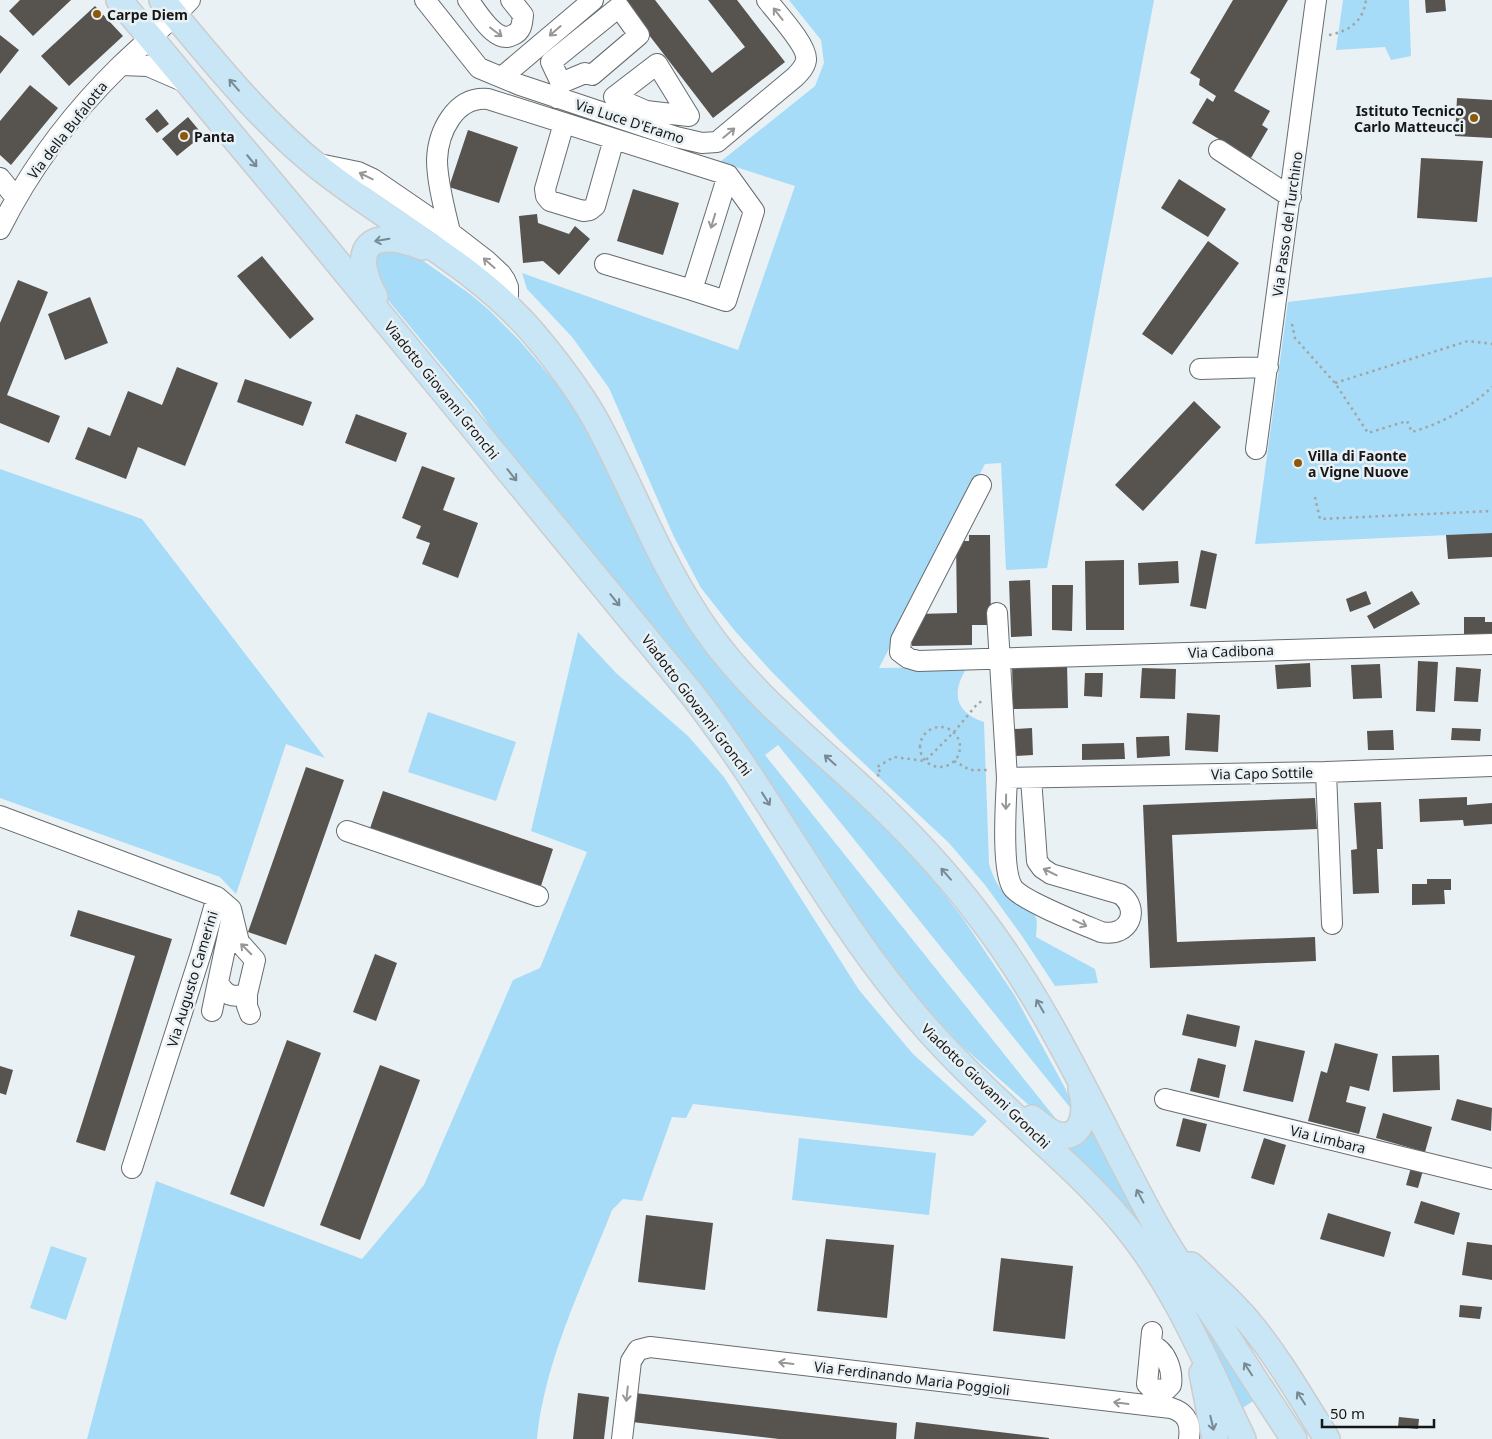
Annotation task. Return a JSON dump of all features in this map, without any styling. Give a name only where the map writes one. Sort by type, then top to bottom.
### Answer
[{"type":"main road","name":"Viadotto Giovanni Gronchi","points":[[118,0],[415,356],[701,705],[737,755],[838,912],[880,972],[917,1019],[975,1078],[1081,1177],[1124,1224],[1144,1250],[1164,1283],[1196,1341],[1243,1439]]},
{"type":"main road","points":[[176,5],[249,102],[285,138],[338,182],[460,266],[505,304],[529,328],[555,359],[578,391],[604,438],[668,568],[691,608],[714,642],[742,676],[771,705],[863,789],[923,848],[960,891],[1018,970],[1055,1033],[1164,1239],[1294,1439]]},
{"type":"main road","points":[[415,356],[381,307],[369,284],[363,268],[363,258],[367,248],[370,244],[380,239],[401,240],[428,249],[460,266]]},
{"type":"main road","points":[[975,1078],[1053,1133],[1066,1135],[1074,1133],[1084,1116],[1084,1100],[1080,1085],[1055,1033]]},
{"type":"main road","points":[[1164,1239],[1234,1305],[1253,1327],[1271,1351],[1327,1439]]},
{"type":"main road","points":[[1196,1341],[1215,1439]]},
{"type":"street","name":"Via Luce D'Eramo","points":[[425,0],[479,68],[502,77],[559,90],[648,116],[684,140],[702,143],[717,142],[796,77],[802,68],[806,58],[803,47],[767,0]]},
{"type":"street","points":[[468,0],[494,33],[504,38],[513,36],[521,29],[523,15],[511,0]]},
{"type":"street","points":[[502,77],[593,0]]},
{"type":"street","name":"Via Passo del Turchino","points":[[1256,449],[1316,0]]},
{"type":"street","name":"Via della Bufalotta","points":[[0,229],[16,198],[63,131],[121,65],[150,38],[176,5]]},
{"type":"street","points":[[657,64],[689,116],[648,116],[614,97],[657,64]]},
{"type":"street","points":[[121,65],[148,66],[188,83]]},
{"type":"street","points":[[648,116],[675,93]]},
{"type":"street","points":[[450,232],[437,161],[439,149],[451,115],[458,107],[472,100],[488,99],[728,174],[754,211],[726,301],[605,264]]},
{"type":"street","points":[[564,123],[545,189],[546,196],[550,201],[583,211],[590,210],[595,206],[614,139]]},
{"type":"street","points":[[1219,150],[1291,197]]},
{"type":"street","points":[[313,162],[358,172],[373,179],[450,232],[487,261],[505,280],[508,295],[505,304]]},
{"type":"street","points":[[407,202],[419,201],[426,196],[436,183],[439,173]]},
{"type":"street","points":[[692,290],[728,174]]},
{"type":"street","points":[[0,178],[16,198]]},
{"type":"street","points":[[1200,369],[1268,366]]},
{"type":"street","name":"Via Cadibona","points":[[981,485],[901,640],[900,652],[908,658],[918,661],[1000,657],[1492,644]]},
{"type":"street","points":[[997,613],[1006,774],[1007,866],[1012,887],[1028,900],[1101,932],[1116,933],[1123,930],[1128,923],[1130,915],[1130,906],[1127,898],[1120,894],[1051,874],[1038,864],[1031,778]]},
{"type":"street","name":"Via Capo Sottile","points":[[1006,774],[1031,778],[1326,772],[1492,766]]},
{"type":"street","points":[[1326,772],[1332,924]]},
{"type":"street","name":"Via Augusto Camerini","points":[[0,816],[217,897],[132,1168]]},
{"type":"street","points":[[347,831],[538,896]]},
{"type":"street","points":[[217,897],[228,906],[239,942],[255,960],[247,994],[247,1006],[250,1014]]},
{"type":"street","points":[[212,1011],[232,916]]},
{"type":"street","points":[[218,982],[223,991],[228,995],[237,997],[247,994]]},
{"type":"street","name":"Via Limbara","points":[[1165,1098],[1492,1179]]},
{"type":"street","points":[[1152,1339],[1157,1348],[1162,1352],[1171,1370],[1172,1379],[1169,1388],[1157,1398]]},
{"type":"street","name":"Via Ferdinando Maria Poggioli","points":[[622,1439],[631,1361],[638,1350],[643,1348],[1157,1398],[1185,1416],[1190,1424],[1189,1439]]},
{"type":"path","points":[[1312,39],[1348,30],[1358,22],[1366,0]]},
{"type":"path","points":[[1291,321],[1295,338],[1334,383],[1368,433],[1407,421],[1412,432],[1431,426],[1467,408],[1492,387]]},
{"type":"path","points":[[1334,383],[1468,341],[1492,344]]},
{"type":"path","points":[[1315,497],[1320,519],[1492,511]]},
{"type":"path","points":[[925,761],[954,732],[978,703],[1002,691]]},
{"type":"path","points":[[942,726],[954,732],[960,744],[958,756],[954,761],[943,767],[930,765],[925,761],[919,749],[923,735],[934,727],[942,726]]},
{"type":"path","points":[[863,789],[881,773],[877,767],[894,758],[925,761]]},
{"type":"path","points":[[954,761],[970,770],[1006,774]]},
{"type":"shaded area","points":[[789,0],[1154,0],[1047,568],[1006,570],[1001,463],[985,464],[879,668],[960,667],[965,671],[958,688],[959,702],[968,714],[984,722],[989,864],[993,875],[1005,894],[1030,910],[1034,915],[1037,922],[1036,937],[1095,969],[1098,983],[1055,986],[985,885],[949,843],[841,742],[770,670],[735,631],[701,588],[674,537],[609,388],[572,337],[527,289],[522,273],[738,350],[795,186],[720,162],[815,86],[824,63],[821,40]]},
{"type":"shaded area","points":[[1343,0],[1409,0],[1411,56],[1391,60],[1385,47],[1336,50]]},
{"type":"shaded area","points":[[408,250],[470,294],[489,310],[519,340],[578,409],[653,558],[898,836],[964,920],[1015,996],[1064,1086],[1073,1105],[1072,1110],[778,745],[765,755],[1056,1119],[1048,1122],[962,1046],[891,971],[510,456],[477,407],[378,288],[371,253]]},
{"type":"shaded area","points":[[1492,277],[1492,533],[1255,544],[1288,302]]},
{"type":"shaded area","points":[[0,469],[142,519],[325,758],[286,744],[236,894],[220,877],[0,798]]},
{"type":"shaded area","points":[[578,632],[616,673],[688,736],[724,777],[859,990],[913,1054],[987,1121],[973,1136],[693,1104],[686,1118],[672,1117],[642,1201],[623,1199],[612,1210],[556,1352],[541,1410],[537,1439],[87,1439],[156,1181],[362,1259],[424,1185],[513,980],[540,968],[587,852],[531,831]]},
{"type":"shaded area","points":[[428,712],[516,742],[496,801],[408,772]]},
{"type":"shaded area","points":[[1096,1127],[1283,1439],[1278,1439],[1255,1400],[1241,1409],[1257,1439],[1252,1439],[1066,1151],[1085,1140]]},
{"type":"shaded area","points":[[799,1138],[936,1153],[929,1215],[792,1200]]},
{"type":"shaded area","points":[[51,1246],[87,1258],[66,1320],[30,1308]]},
{"type":"building","points":[[20,0],[71,0],[33,36],[9,11]]},
{"type":"building","points":[[622,0],[655,0],[712,73],[745,47],[708,0],[737,0],[785,62],[713,118]]},
{"type":"building","points":[[1233,0],[1288,0],[1234,91],[1270,111],[1262,125],[1268,129],[1251,158],[1192,123],[1207,98],[1213,102],[1216,96],[1199,85],[1200,79],[1190,73]]},
{"type":"building","points":[[1425,0],[1445,0],[1446,11],[1426,13]]},
{"type":"building","points":[[95,6],[123,36],[69,86],[41,56]]},
{"type":"building","points":[[0,35],[19,50],[0,74]]},
{"type":"building","points":[[30,85],[58,108],[11,165],[0,155],[0,121]]},
{"type":"building","name":"Istituto Tecnico Carlo Matteucci","points":[[1457,98],[1492,100],[1492,138],[1455,136]]},
{"type":"building","points":[[157,109],[169,124],[157,133],[145,119]]},
{"type":"building","points":[[188,117],[203,135],[177,156],[162,139]]},
{"type":"building","points":[[468,130],[518,147],[499,203],[449,187]]},
{"type":"building","points":[[1421,158],[1483,161],[1477,222],[1417,218]]},
{"type":"building","points":[[1179,179],[1226,209],[1208,237],[1161,208]]},
{"type":"building","points":[[633,189],[679,203],[663,255],[617,241]]},
{"type":"building","points":[[537,214],[538,223],[569,234],[575,226],[590,239],[559,275],[543,261],[523,263],[519,216]]},
{"type":"building","points":[[1208,241],[1239,263],[1172,355],[1142,334]]},
{"type":"building","points":[[262,256],[314,319],[290,339],[237,276]]},
{"type":"building","points":[[18,280],[48,292],[7,395],[60,416],[49,443],[0,423],[0,323]]},
{"type":"building","points":[[90,297],[108,343],[65,360],[48,314]]},
{"type":"building","points":[[177,367],[218,383],[185,466],[138,447],[126,479],[75,459],[88,427],[110,436],[128,391],[162,405]]},
{"type":"building","points":[[245,379],[312,402],[303,426],[237,402]]},
{"type":"building","points":[[1194,401],[1221,427],[1143,511],[1115,485]]},
{"type":"building","points":[[356,414],[407,433],[396,462],[345,443]]},
{"type":"building","points":[[422,466],[455,478],[443,510],[478,523],[458,578],[422,564],[430,543],[416,538],[421,526],[402,518]]},
{"type":"building","points":[[1492,533],[1492,557],[1448,559],[1446,535]]},
{"type":"building","points":[[969,535],[990,535],[991,625],[972,625],[972,645],[912,646],[911,628],[918,614],[957,613],[956,541],[969,541]]},
{"type":"building","points":[[1201,550],[1217,554],[1206,609],[1190,606]]},
{"type":"building","points":[[1124,560],[1124,630],[1086,630],[1085,561]]},
{"type":"building","points":[[1178,561],[1179,583],[1139,585],[1138,563]]},
{"type":"building","points":[[1030,580],[1032,636],[1011,637],[1009,581]]},
{"type":"building","points":[[1052,585],[1073,585],[1072,631],[1052,630]]},
{"type":"building","points":[[1366,591],[1371,604],[1350,612],[1346,599]]},
{"type":"building","points":[[1412,591],[1420,604],[1374,629],[1367,616]]},
{"type":"building","points":[[1464,617],[1485,617],[1485,622],[1492,622],[1492,634],[1464,634]]},
{"type":"building","points":[[1418,661],[1438,662],[1435,712],[1416,711]]},
{"type":"building","points":[[1067,662],[1068,708],[1013,709],[1012,663]]},
{"type":"building","points":[[1310,663],[1311,687],[1277,689],[1275,665]]},
{"type":"building","points":[[1380,664],[1382,698],[1353,699],[1351,665]]},
{"type":"building","points":[[1456,667],[1481,669],[1478,702],[1454,701]]},
{"type":"building","points":[[1142,668],[1176,669],[1175,699],[1140,698]]},
{"type":"building","points":[[1085,673],[1103,673],[1102,697],[1084,696]]},
{"type":"building","points":[[1187,713],[1220,715],[1218,752],[1185,750]]},
{"type":"building","points":[[1032,728],[1033,755],[1015,756],[1014,729]]},
{"type":"building","points":[[1452,728],[1481,729],[1480,741],[1451,740]]},
{"type":"building","points":[[1393,730],[1394,750],[1368,750],[1367,731]]},
{"type":"building","points":[[1169,736],[1170,756],[1137,758],[1136,737]]},
{"type":"building","points":[[1124,743],[1125,759],[1082,760],[1082,744]]},
{"type":"building","points":[[306,767],[344,780],[286,945],[248,932]]},
{"type":"building","points":[[383,791],[553,849],[539,892],[368,834]]},
{"type":"building","points":[[1467,797],[1467,805],[1492,803],[1492,824],[1464,826],[1463,820],[1420,822],[1419,799]]},
{"type":"building","points":[[1315,798],[1317,829],[1172,835],[1177,942],[1315,937],[1316,961],[1150,968],[1143,805]]},
{"type":"building","points":[[1381,802],[1383,849],[1377,849],[1379,893],[1353,894],[1351,850],[1357,849],[1354,803]]},
{"type":"building","points":[[1427,879],[1451,879],[1451,890],[1444,890],[1445,904],[1412,905],[1412,884],[1427,884]]},
{"type":"building","points":[[78,910],[172,939],[105,1151],[76,1142],[135,956],[70,936]]},
{"type":"building","points":[[375,954],[397,963],[376,1021],[353,1012]]},
{"type":"building","points":[[1187,1014],[1240,1026],[1236,1047],[1182,1035]]},
{"type":"building","points":[[287,1040],[321,1053],[264,1207],[230,1194]]},
{"type":"building","points":[[1255,1040],[1305,1051],[1293,1102],[1243,1091]]},
{"type":"building","points":[[1335,1043],[1378,1054],[1369,1091],[1350,1086],[1346,1102],[1366,1107],[1359,1134],[1308,1121],[1321,1071],[1327,1073]]},
{"type":"building","points":[[1439,1055],[1440,1090],[1393,1092],[1392,1056]]},
{"type":"building","points":[[1198,1058],[1226,1065],[1219,1098],[1190,1091]]},
{"type":"building","points":[[380,1065],[420,1080],[360,1240],[320,1225]]},
{"type":"building","points":[[0,1066],[13,1070],[6,1095],[0,1093]]},
{"type":"building","points":[[1457,1099],[1492,1108],[1491,1131],[1451,1120]]},
{"type":"building","points":[[1383,1113],[1432,1127],[1425,1152],[1376,1138]]},
{"type":"building","points":[[1183,1118],[1207,1124],[1200,1152],[1176,1146]]},
{"type":"building","points":[[1264,1138],[1286,1145],[1274,1185],[1251,1178]]},
{"type":"building","points":[[1412,1164],[1424,1167],[1418,1188],[1406,1185]]},
{"type":"building","points":[[1421,1201],[1460,1213],[1454,1235],[1414,1223]]},
{"type":"building","points":[[1328,1213],[1391,1232],[1384,1257],[1320,1239]]},
{"type":"building","points":[[646,1215],[713,1223],[705,1290],[638,1282]]},
{"type":"building","points":[[826,1239],[894,1245],[887,1318],[817,1311]]},
{"type":"building","points":[[1467,1242],[1492,1245],[1492,1280],[1462,1275]]},
{"type":"building","points":[[1001,1258],[1073,1266],[1065,1339],[993,1331]]},
{"type":"building","points":[[1460,1305],[1482,1307],[1480,1319],[1459,1317]]},
{"type":"building","points":[[578,1393],[609,1397],[604,1439],[573,1439]]},
{"type":"building","points":[[635,1393],[897,1423],[896,1439],[779,1439],[632,1422]]},
{"type":"building","points":[[1399,1417],[1419,1419],[1418,1429],[1398,1427]]},
{"type":"building","points":[[916,1422],[1049,1438],[1049,1439],[914,1439]]},
{"type":"place","name":"Carpe Diem","points":[[97,14]]},
{"type":"place","name":"Istituto Tecnico Carlo Matteucci","points":[[1474,118]]},
{"type":"place","name":"Panta","points":[[184,136]]},
{"type":"place","name":"Villa di Faonte a Vigne Nuove","points":[[1298,463]]}]
